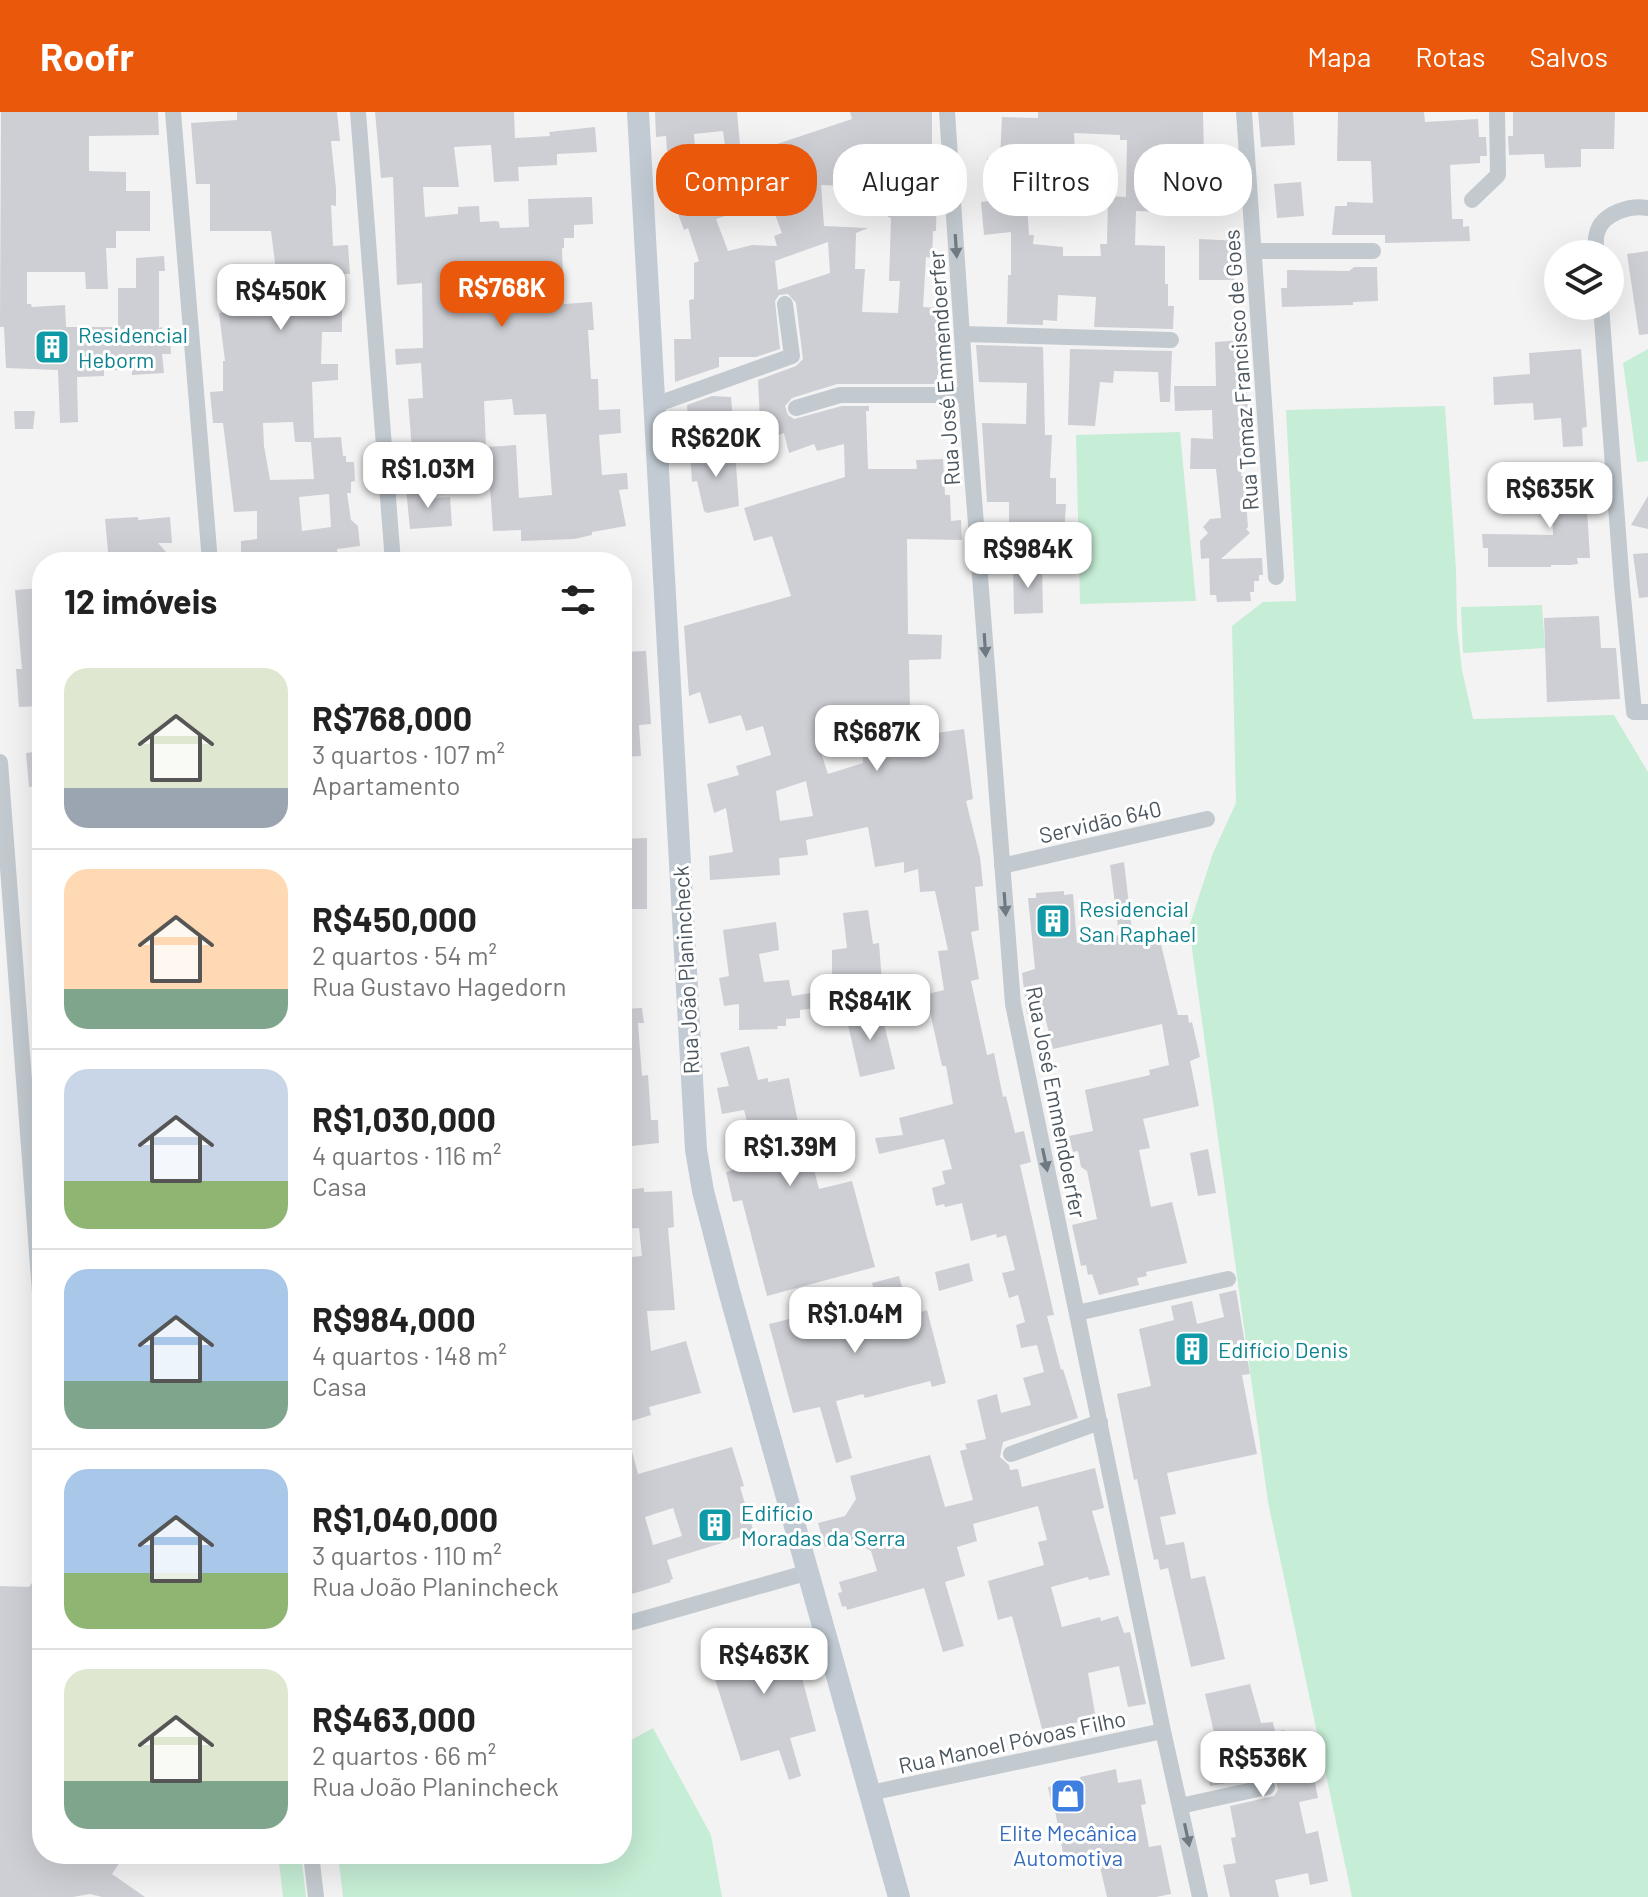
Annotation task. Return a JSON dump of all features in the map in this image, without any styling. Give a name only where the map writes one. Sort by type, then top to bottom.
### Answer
[{"type":"main road","name":"Rua João Planincheck","points":[[638,112],[652,406],[696,1150],[703,1191],[899,1897]]},
{"type":"street","points":[[173,112],[209,552]]},
{"type":"street","points":[[358,112],[392,552]]},
{"type":"street","name":"Rua José Emmendoerfer","points":[[947,112],[1013,1004],[1200,1897]]},
{"type":"street","name":"Rua Tomaz Francisco de Goes","points":[[1244,112],[1276,577]]},
{"type":"street","points":[[1472,200],[1498,175],[1497,112]]},
{"type":"street","points":[[1596,240],[1602,222],[1615,213],[1643,207]]},
{"type":"street","points":[[1254,251],[1373,251]]},
{"type":"street","points":[[652,406],[792,356],[785,304]]},
{"type":"street","points":[[1602,320],[1634,712],[1648,712]]},
{"type":"street","points":[[962,334],[1171,340]]},
{"type":"street","points":[[796,408],[840,395],[966,395]]},
{"type":"street","points":[[0,762],[5,878],[32,1200]]},
{"type":"street","name":"Servidão 640","points":[[1002,866],[1207,819]]},
{"type":"street","points":[[1077,1313],[1228,1279]]},
{"type":"street","points":[[1011,1454],[1100,1422]]},
{"type":"street","points":[[632,1622],[809,1572]]},
{"type":"street","name":"Rua Manoel Póvoas Filho","points":[[870,1793],[1163,1731]]},
{"type":"street","points":[[1180,1806],[1267,1787]]},
{"type":"street","points":[[312,1864],[316,1897]]},
{"type":"green space","points":[[1648,349],[1648,461],[1637,462],[1623,363]]},
{"type":"green space","points":[[1445,406],[1457,627],[1462,670],[1473,719],[1614,715],[1648,772],[1648,1897],[1352,1897],[1268,1502],[1189,927],[1213,853],[1236,803],[1232,626],[1263,602],[1296,601],[1286,410]]},
{"type":"green space","points":[[1180,432],[1196,601],[1080,604],[1076,435]]},
{"type":"green space","points":[[1542,605],[1545,648],[1463,653],[1461,607]]},
{"type":"green space","points":[[653,1728],[711,1835],[722,1897],[343,1897],[339,1864],[632,1864],[632,1740]]},
{"type":"green space","points":[[279,1864],[302,1864],[306,1897],[283,1897]]},
{"type":"water","points":[[1533,484],[1534,513],[1520,513],[1520,498],[1507,498],[1506,485]]},
{"type":"building","points":[[1,112],[158,112],[159,135],[89,136],[89,171],[126,172],[126,191],[150,191],[150,231],[116,231],[116,248],[106,248],[108,289],[86,289],[85,272],[27,272],[27,304],[32,307],[65,305],[66,327],[118,327],[118,288],[136,288],[136,258],[164,256],[165,271],[159,271],[159,328],[162,327],[162,338],[170,338],[171,354],[162,354],[164,373],[132,375],[132,369],[104,371],[104,376],[77,377],[78,422],[60,423],[58,370],[6,368],[4,327],[0,327]]},
{"type":"building","points":[[237,112],[337,112],[340,141],[331,141],[336,189],[336,206],[331,205],[333,246],[348,245],[350,274],[342,274],[342,332],[322,332],[321,364],[338,364],[338,380],[312,382],[314,438],[341,437],[346,462],[354,462],[355,481],[351,482],[351,493],[347,493],[351,520],[358,526],[360,546],[337,549],[337,552],[241,552],[241,541],[257,539],[257,511],[234,512],[223,423],[213,423],[210,392],[223,391],[225,361],[219,313],[248,308],[289,308],[289,278],[277,279],[271,231],[210,231],[210,184],[196,184],[191,123],[237,120]],"holes":[[[293,422],[295,442],[311,442],[314,479],[270,480],[263,423]],[[329,494],[331,527],[302,531],[299,497]]]},
{"type":"building","points":[[375,112],[514,112],[515,138],[550,136],[549,132],[595,127],[597,152],[557,154],[557,165],[518,167],[519,181],[494,182],[491,145],[454,147],[459,187],[423,187],[425,217],[458,214],[458,207],[479,206],[480,222],[496,221],[500,228],[529,227],[528,199],[592,197],[593,224],[574,225],[574,238],[564,238],[564,304],[592,302],[594,330],[588,330],[591,379],[598,379],[599,410],[620,409],[621,433],[599,435],[602,475],[627,473],[628,489],[619,490],[626,526],[592,532],[592,535],[574,539],[521,541],[521,530],[493,531],[490,487],[469,488],[467,453],[457,453],[457,448],[412,450],[408,399],[423,398],[421,363],[396,365],[395,349],[423,348],[422,283],[397,285],[393,177],[381,178]],"holes":[[[512,399],[514,415],[546,414],[552,495],[519,498],[516,445],[486,447],[484,401]]]},
{"type":"building","points":[[655,112],[737,112],[740,144],[725,144],[723,131],[694,134],[695,144],[667,144],[666,136],[656,137]]},
{"type":"building","points":[[850,112],[932,112],[932,144],[833,144],[833,185],[821,185],[824,226],[868,228],[856,233],[855,269],[865,269],[862,312],[898,313],[900,281],[889,281],[891,218],[888,216],[936,216],[932,258],[926,257],[923,307],[942,308],[942,375],[937,375],[937,384],[837,384],[792,398],[785,406],[788,415],[794,419],[842,406],[869,406],[869,411],[866,411],[868,469],[917,469],[916,460],[943,459],[945,495],[950,495],[951,521],[961,520],[962,540],[907,539],[908,634],[942,635],[941,659],[909,660],[910,709],[859,716],[861,725],[817,740],[828,774],[863,763],[862,744],[902,742],[902,738],[964,729],[973,799],[966,801],[980,857],[983,886],[975,887],[979,930],[971,932],[979,979],[971,981],[987,1055],[994,1053],[1003,1097],[1006,1096],[1015,1133],[1024,1131],[1031,1162],[1020,1165],[1054,1315],[1047,1316],[1078,1418],[1003,1442],[1000,1457],[1010,1470],[1018,1469],[1022,1487],[1095,1468],[1104,1508],[1092,1511],[1110,1575],[1089,1580],[1088,1577],[1051,1587],[1062,1627],[1100,1617],[1101,1621],[1118,1616],[1124,1633],[1130,1632],[1146,1704],[1128,1707],[1119,1666],[1088,1673],[1096,1719],[1042,1729],[1012,1616],[998,1620],[988,1581],[1044,1565],[1038,1542],[1047,1540],[1038,1506],[973,1524],[977,1541],[957,1547],[965,1576],[945,1582],[964,1646],[943,1652],[924,1588],[847,1610],[846,1606],[842,1607],[839,1582],[877,1571],[871,1551],[853,1540],[825,1547],[818,1523],[845,1516],[856,1499],[850,1476],[930,1455],[945,1507],[973,1500],[960,1451],[967,1449],[965,1444],[986,1439],[977,1400],[997,1394],[1001,1413],[1031,1405],[1023,1378],[1044,1372],[1037,1345],[1021,1348],[1016,1325],[1025,1322],[1018,1295],[1009,1298],[1002,1273],[1015,1270],[1006,1235],[997,1238],[996,1234],[971,1241],[962,1203],[936,1206],[932,1188],[945,1184],[942,1171],[952,1169],[944,1139],[879,1154],[875,1138],[903,1135],[899,1118],[953,1104],[946,1066],[942,1066],[929,1008],[920,1011],[916,997],[944,990],[938,951],[948,950],[935,891],[920,892],[918,869],[904,873],[904,862],[875,867],[868,827],[806,840],[808,855],[779,858],[780,875],[710,880],[709,856],[733,852],[726,808],[714,813],[707,784],[739,775],[736,766],[771,755],[763,726],[746,731],[741,715],[709,724],[700,692],[689,696],[684,626],[791,596],[772,536],[754,541],[744,508],[845,477],[844,444],[817,451],[814,444],[789,453],[784,433],[761,441],[758,380],[796,366],[803,359],[796,303],[788,294],[779,295],[775,301],[780,349],[756,357],[719,357],[719,367],[675,382],[674,339],[691,339],[689,300],[694,299],[694,263],[699,261],[688,228],[684,230],[679,216],[725,216],[716,219],[728,251],[752,245],[777,246],[774,236],[782,233],[776,216],[817,216],[817,144],[777,144],[852,119]],"holes":[[[828,242],[830,273],[778,290],[775,261]],[[806,781],[813,816],[780,821],[776,791]]]},
{"type":"building","points":[[1038,112],[1203,112],[1204,144],[1134,144],[1135,245],[1165,246],[1165,284],[1168,284],[1168,306],[1174,306],[1173,329],[1094,327],[1096,297],[1058,295],[1057,321],[1043,320],[1043,325],[1007,324],[1011,232],[984,235],[981,202],[983,216],[1028,216],[1029,235],[1034,235],[1033,244],[1063,247],[1063,256],[1101,256],[1100,244],[1107,244],[1108,216],[1118,216],[1118,197],[1126,197],[1127,140],[1120,140],[1120,135],[1074,133],[1075,144],[1001,144],[1002,117],[1038,118]]},
{"type":"building","points":[[1258,112],[1293,112],[1295,145],[1261,147]]},
{"type":"building","points":[[1338,112],[1424,112],[1425,122],[1478,119],[1479,137],[1486,137],[1487,156],[1480,156],[1480,163],[1450,165],[1452,219],[1463,219],[1463,227],[1469,226],[1470,241],[1385,243],[1385,235],[1332,235],[1335,206],[1347,206],[1347,202],[1373,203],[1371,161],[1337,161]]},
{"type":"building","points":[[1513,112],[1615,112],[1614,149],[1581,149],[1581,167],[1545,168],[1544,154],[1509,155],[1508,136],[1513,136]]},
{"type":"building","points":[[1301,182],[1304,216],[1277,218],[1274,184]]},
{"type":"building","points":[[1199,239],[1241,241],[1242,260],[1233,260],[1234,280],[1199,280]]},
{"type":"building","points":[[1648,251],[1648,334],[1639,335],[1627,254]]},
{"type":"building","points":[[1354,267],[1377,267],[1378,301],[1353,302],[1353,305],[1282,307],[1281,288],[1287,288],[1287,270],[1349,271]]},
{"type":"building","points":[[1244,340],[1248,411],[1254,410],[1255,430],[1243,430],[1241,476],[1244,476],[1246,529],[1250,533],[1221,559],[1262,558],[1263,575],[1259,575],[1259,581],[1254,581],[1251,601],[1217,602],[1216,595],[1210,595],[1209,558],[1201,559],[1200,541],[1208,533],[1203,527],[1210,519],[1221,518],[1216,469],[1190,469],[1191,438],[1213,439],[1212,410],[1175,411],[1174,386],[1216,386],[1215,342]]},
{"type":"building","points":[[976,345],[1043,347],[1045,435],[1052,435],[1050,478],[1056,478],[1056,504],[1066,504],[1064,534],[1079,532],[1080,551],[1062,553],[1061,539],[1009,539],[1009,502],[987,502],[982,423],[1026,424],[1027,383],[979,382]]},
{"type":"building","points":[[1070,349],[1172,351],[1170,402],[1160,402],[1158,372],[1114,371],[1113,383],[1100,382],[1095,426],[1068,425]]},
{"type":"building","points":[[1581,349],[1587,427],[1582,428],[1583,446],[1563,447],[1561,418],[1534,420],[1533,403],[1494,405],[1493,377],[1530,374],[1529,353]]},
{"type":"building","points":[[712,396],[731,397],[733,420],[688,422],[687,405]]},
{"type":"building","points":[[14,411],[35,411],[33,429],[15,429]]},
{"type":"building","points":[[708,449],[708,454],[735,451],[739,506],[707,513],[704,511],[697,481],[692,482],[690,451]]},
{"type":"building","points":[[1551,476],[1576,476],[1577,481],[1595,482],[1595,510],[1587,510],[1590,558],[1577,558],[1578,564],[1551,567],[1488,567],[1488,548],[1483,548],[1482,534],[1553,535],[1552,507],[1545,507],[1544,480],[1551,480]]},
{"type":"building","points":[[425,488],[426,499],[450,497],[452,526],[410,529],[406,489]]},
{"type":"building","points":[[1648,496],[1648,529],[1631,525]]},
{"type":"building","points":[[170,517],[172,543],[158,543],[166,552],[108,552],[105,519]]},
{"type":"building","points":[[1648,553],[1648,597],[1639,598],[1633,554]]},
{"type":"building","points":[[1013,567],[1042,567],[1043,613],[1014,614]]},
{"type":"building","points":[[32,589],[32,706],[19,707],[16,669],[22,669],[15,590]]},
{"type":"building","points":[[1599,616],[1601,648],[1616,648],[1620,699],[1547,702],[1544,618]]},
{"type":"building","points":[[646,651],[651,724],[639,725],[641,756],[632,756],[632,652]]},
{"type":"building","points":[[32,752],[32,787],[29,787],[26,753]]},
{"type":"building","points":[[647,838],[647,909],[632,909],[632,839]]},
{"type":"building","points":[[1124,862],[1133,939],[1158,932],[1178,1015],[1188,1015],[1189,1023],[1192,1022],[1200,1057],[1190,1061],[1199,1106],[1143,1119],[1150,1148],[1139,1150],[1151,1207],[1172,1202],[1187,1263],[1146,1272],[1147,1276],[1137,1278],[1139,1285],[1099,1295],[1092,1274],[1088,1275],[1086,1265],[1081,1266],[1072,1225],[1097,1219],[1087,1171],[1081,1167],[1078,1151],[1073,1152],[1069,1136],[1093,1131],[1085,1090],[1150,1075],[1149,1070],[1169,1065],[1162,1024],[1053,1049],[1043,1009],[1027,1014],[1022,973],[1035,969],[1028,898],[1036,898],[1036,893],[1064,891],[1064,895],[1073,894],[1077,943],[1119,935],[1110,865]]},
{"type":"building","points":[[868,910],[873,944],[879,943],[882,982],[832,990],[832,950],[847,948],[843,913]]},
{"type":"building","points":[[776,922],[779,950],[759,954],[764,982],[789,980],[792,996],[829,990],[832,1006],[800,1010],[800,1018],[786,1019],[786,1026],[777,1026],[778,1029],[739,1030],[739,1004],[724,1006],[719,978],[729,976],[723,930]]},
{"type":"building","points":[[880,1007],[895,1069],[860,1077],[846,1016]]},
{"type":"building","points":[[632,1008],[642,1008],[644,1023],[638,1023],[642,1076],[648,1075],[651,1120],[658,1120],[659,1143],[632,1146]]},
{"type":"building","points":[[749,1046],[758,1080],[768,1078],[768,1082],[789,1078],[799,1127],[826,1120],[830,1136],[807,1142],[819,1189],[852,1181],[875,1267],[767,1296],[742,1200],[733,1202],[726,1172],[758,1163],[744,1110],[722,1114],[717,1088],[729,1086],[720,1053]]},
{"type":"building","points":[[1208,1149],[1216,1193],[1198,1196],[1190,1153]]},
{"type":"building","points":[[632,1189],[672,1191],[674,1227],[668,1228],[675,1310],[647,1311],[651,1351],[686,1341],[701,1393],[649,1407],[651,1415],[632,1421],[632,1257],[642,1256],[639,1228],[632,1228]]},
{"type":"building","points":[[969,1263],[973,1281],[939,1291],[935,1272]]},
{"type":"building","points":[[899,1276],[910,1315],[927,1310],[946,1383],[932,1387],[930,1381],[865,1398],[863,1394],[836,1401],[852,1458],[836,1463],[820,1407],[793,1413],[769,1324],[825,1310],[825,1307],[838,1304],[839,1307],[876,1297],[872,1283]]},
{"type":"building","points":[[1236,1290],[1250,1374],[1242,1375],[1257,1454],[1167,1473],[1176,1514],[1160,1517],[1166,1545],[1184,1542],[1191,1579],[1205,1576],[1225,1659],[1191,1667],[1168,1568],[1160,1570],[1158,1559],[1154,1560],[1117,1394],[1151,1386],[1139,1329],[1174,1320],[1171,1306],[1192,1301],[1197,1324],[1224,1317],[1219,1294]]},
{"type":"building","points":[[732,1447],[754,1533],[667,1560],[673,1579],[632,1594],[632,1452],[638,1474]],"holes":[[[673,1508],[682,1536],[653,1545],[645,1517]]]},
{"type":"building","points":[[32,1583],[32,1864],[118,1864],[112,1874],[145,1897],[90,1894],[73,1897],[0,1897],[0,1586],[29,1587]]},
{"type":"building","points":[[775,1631],[777,1635],[790,1632],[816,1731],[790,1738],[801,1776],[789,1780],[779,1750],[741,1761],[707,1654],[733,1647],[731,1642]]},
{"type":"building","points":[[1250,1684],[1261,1723],[1273,1722],[1275,1732],[1284,1730],[1291,1758],[1305,1756],[1309,1773],[1313,1772],[1318,1798],[1299,1802],[1306,1834],[1318,1831],[1328,1881],[1310,1885],[1308,1873],[1275,1880],[1279,1897],[1230,1897],[1223,1865],[1236,1863],[1231,1838],[1236,1837],[1230,1806],[1274,1796],[1278,1790],[1276,1780],[1265,1776],[1210,1786],[1204,1758],[1219,1754],[1205,1694]]},
{"type":"building","points":[[1116,1769],[1118,1783],[1141,1779],[1146,1804],[1141,1805],[1149,1847],[1161,1845],[1171,1894],[1107,1897],[1098,1858],[1065,1864],[1048,1787],[1081,1781],[1080,1777]]},
{"type":"place","name":"Residencial Heborm","points":[[52,347]]},
{"type":"place","name":"Residencial San Raphael","points":[[1053,921]]},
{"type":"place","name":"Edifício Denis","points":[[1192,1349]]},
{"type":"place","name":"Edifício Moradas da Serra","points":[[715,1525]]},
{"type":"place","name":"Elite Mecânica Automotiva","points":[[1068,1796]]}]
